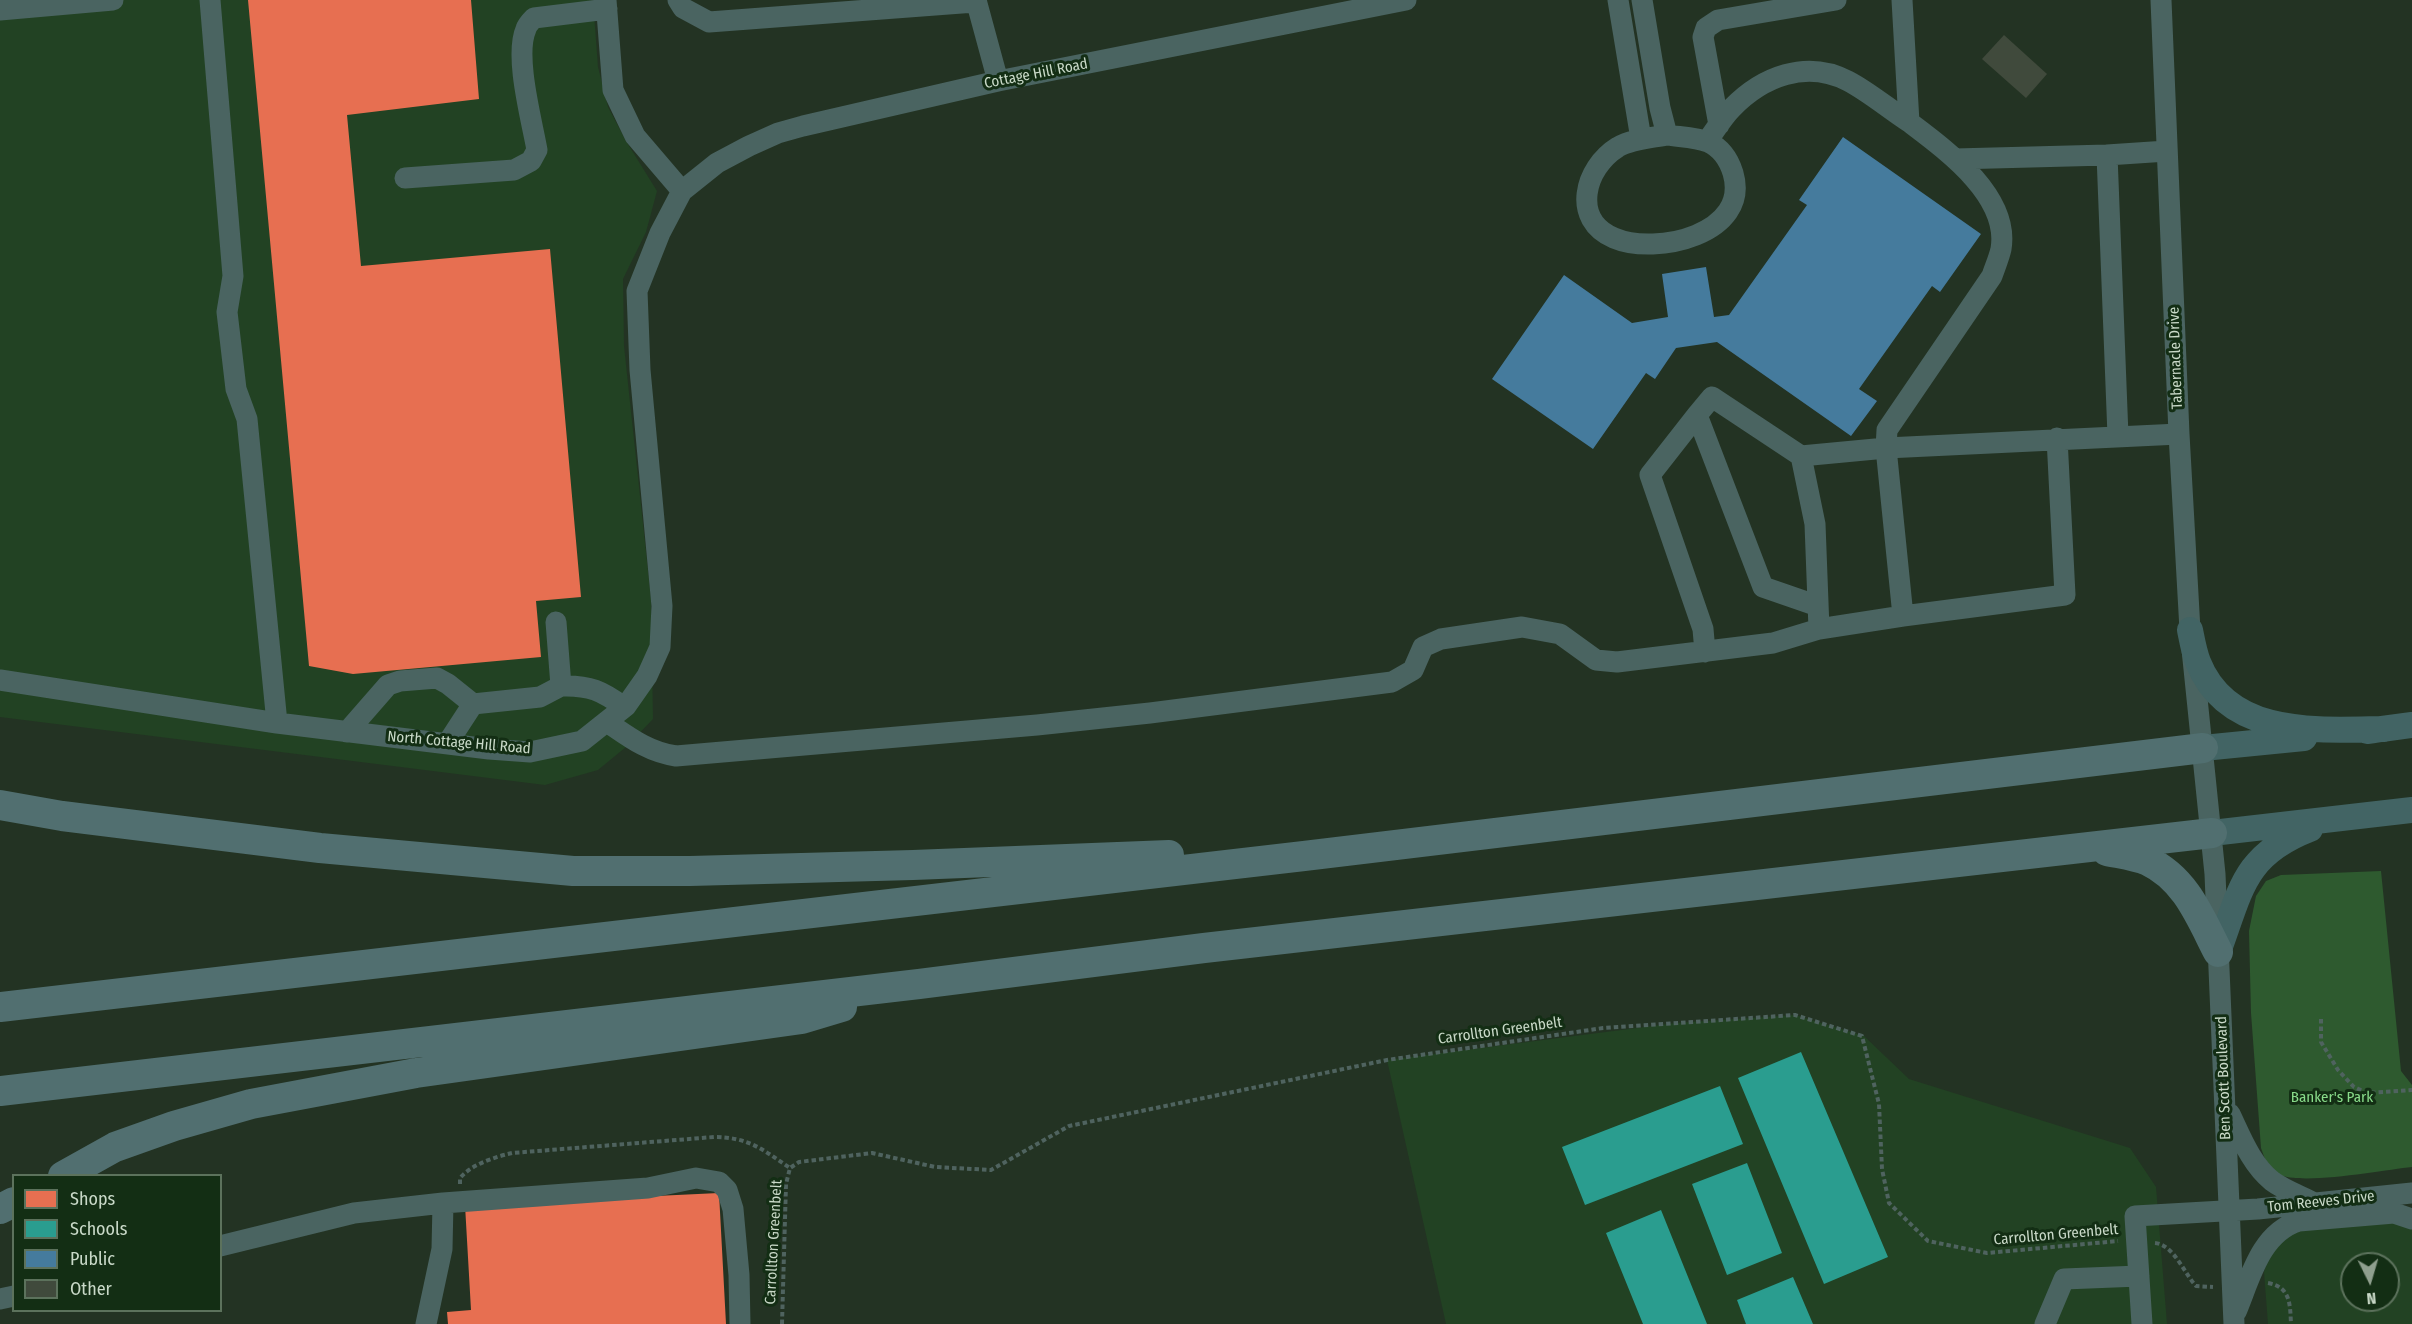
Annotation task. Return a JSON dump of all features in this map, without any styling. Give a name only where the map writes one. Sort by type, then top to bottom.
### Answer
[{"type":"highway","points":[[0,1007],[1304,856],[2203,748]]},
{"type":"highway","points":[[0,805],[62,816],[320,848],[573,871],[843,867],[1158,855],[1304,856]]},
{"type":"highway","points":[[0,1090],[919,984],[1204,948],[2212,833]]},
{"type":"highway","points":[[2087,846],[2146,860],[2168,872],[2186,892],[2218,952]]},
{"type":"highway","points":[[67,1174],[115,1147],[174,1126],[251,1104],[416,1073],[802,1019],[919,984]]},
{"type":"main road","points":[[2190,630],[2198,663],[2211,685],[2229,703],[2254,718],[2277,725],[2304,729],[2385,729]]},
{"type":"main road","points":[[2203,748],[2412,725]]},
{"type":"main road","points":[[2212,833],[2412,810]]},
{"type":"main road","points":[[2218,952],[2241,891],[2258,860],[2274,846],[2294,835],[2347,818]]},
{"type":"street","points":[[0,10],[113,0]]},
{"type":"street","points":[[210,0],[233,276],[227,312],[236,389],[247,419],[277,723]]},
{"type":"street","points":[[678,0],[683,8],[709,22],[975,1],[998,81]]},
{"type":"street","name":"Cottage Hill Road","points":[[682,191],[717,163],[778,133],[998,81],[1157,51],[1370,3],[1406,0]]},
{"type":"street","points":[[1617,0],[1641,139]]},
{"type":"street","points":[[1642,0],[1660,108],[1667,135]]},
{"type":"street","points":[[1713,133],[1667,135],[1641,139],[1618,147],[1589,177],[1586,194],[1588,210],[1594,225],[1617,239],[1652,244],[1697,235],[1713,227],[1729,212],[1736,183],[1713,133],[1703,37],[1706,28],[1718,20],[1836,0]]},
{"type":"street","points":[[1902,0],[1909,122]]},
{"type":"street","name":"Tabernacle Drive","points":[[2161,0],[2179,434],[2190,630],[2203,748]]},
{"type":"street","points":[[405,178],[513,170],[531,161],[537,150],[522,66],[522,44],[526,28],[534,18],[606,5],[613,90],[635,136],[682,191]]},
{"type":"street","points":[[1713,133],[1731,109],[1754,88],[1780,75],[1805,71],[1827,74],[1847,80],[1909,122],[1955,159],[1969,172],[1998,215],[2001,249],[1992,276],[1887,430],[1886,448],[1903,616]]},
{"type":"street","points":[[1955,159],[2167,151]]},
{"type":"street","points":[[2107,155],[2118,436]]},
{"type":"street","name":"North Cottage Hill Road","points":[[0,680],[277,723],[447,744],[530,752],[582,741],[624,707],[647,676],[660,647],[662,606],[640,370],[637,291],[660,233],[682,191]]},
{"type":"street","points":[[1705,652],[1703,629],[1650,475],[1712,397],[1802,456],[1886,448],[2057,438],[2179,434]]},
{"type":"street","points":[[1697,415],[1763,587],[1818,606]]},
{"type":"street","points":[[607,722],[646,748],[660,754],[676,756],[1037,725],[1392,682],[1413,670],[1423,647],[1432,643],[1442,639],[1522,627],[1560,633],[1596,660],[1617,662],[1773,642],[1819,628],[2065,595],[2057,438]]},
{"type":"street","points":[[1802,456],[1815,524],[1819,628]]},
{"type":"street","points":[[556,622],[561,686]]},
{"type":"street","points":[[347,732],[388,685],[400,681],[436,678],[448,684],[473,704],[540,697],[561,686],[580,685],[602,691],[624,707]]},
{"type":"street","points":[[447,744],[473,704]]},
{"type":"street","name":"Ben Scott Boulevard","points":[[2203,748],[2212,833],[2233,1321]]},
{"type":"street","points":[[2225,1105],[2260,1170],[2274,1182],[2315,1203]]},
{"type":"street","points":[[222,1246],[354,1213],[443,1203],[648,1188],[696,1178],[719,1182],[727,1190],[733,1209],[739,1275],[740,1324]]},
{"type":"street","name":"Tom Reeves Drive","points":[[2137,1241],[2135,1216],[2230,1211],[2412,1192]]},
{"type":"street","points":[[426,1324],[442,1249],[443,1203]]},
{"type":"street","points":[[2233,1321],[2265,1245],[2286,1225],[2299,1221],[2394,1213],[2412,1219]]},
{"type":"street","points":[[2137,1241],[2142,1324]]},
{"type":"street","points":[[2045,1324],[2064,1279],[2139,1276]]},
{"type":"path","name":"Carrollton Greenbelt","points":[[782,1324],[786,1184],[790,1168],[799,1162],[872,1153],[935,1167],[991,1170],[1070,1126],[1387,1060],[1603,1028],[1795,1015],[1862,1036],[1879,1104],[1882,1169],[1889,1203],[1928,1241],[1987,1253],[2081,1243],[2137,1241],[2162,1244],[2171,1251],[2196,1286],[2206,1287]]},
{"type":"path","points":[[2321,1019],[2321,1042],[2338,1070],[2354,1087],[2367,1093],[2412,1090]]},
{"type":"path","points":[[460,1187],[460,1178],[465,1173],[496,1157],[714,1137],[731,1137],[748,1141],[790,1168]]},
{"type":"path","points":[[2264,1282],[2276,1284],[2285,1292],[2290,1301],[2291,1324]]},
{"type":"shaded area","points":[[0,0],[593,0],[598,67],[608,107],[657,191],[646,232],[623,279],[624,346],[651,599],[653,719],[626,747],[598,770],[545,785],[0,717]]},
{"type":"shaded area","points":[[1795,1015],[1864,1036],[1909,1079],[2130,1148],[2156,1187],[2167,1324],[1446,1324],[1387,1060],[1676,1023]]},
{"type":"shaded area","points":[[2412,1213],[2412,1324],[2268,1324],[2264,1272],[2270,1252],[2285,1234],[2312,1224]]},
{"type":"green space","name":"Banker's Park","points":[[2381,871],[2401,1071],[2412,1085],[2412,1167],[2323,1178],[2289,1177],[2278,1174],[2269,1166],[2261,1148],[2251,1013],[2249,931],[2256,896],[2266,881],[2281,875]]},
{"type":"building: Shops","points":[[248,0],[471,0],[479,99],[347,115],[361,266],[550,249],[581,597],[536,601],[541,657],[353,674],[309,666]]},
{"type":"building: Shops","points":[[719,1193],[726,1324],[448,1324],[447,1312],[471,1310],[465,1205]]},
{"type":"building: Schools","points":[[1801,1052],[1888,1257],[1824,1284],[1738,1078]]},
{"type":"building: Schools","points":[[1720,1086],[1743,1144],[1585,1205],[1562,1147]]},
{"type":"building: Schools","points":[[1747,1163],[1782,1253],[1727,1275],[1692,1184]]},
{"type":"building: Schools","points":[[1661,1210],[1707,1324],[1643,1324],[1606,1233]]},
{"type":"building: Schools","points":[[1793,1277],[1813,1324],[1746,1324],[1737,1300]]},
{"type":"building: Public","points":[[1843,137],[1981,234],[1940,292],[1932,286],[1859,389],[1877,401],[1851,436],[1717,342],[1676,348],[1655,379],[1646,373],[1593,449],[1492,379],[1564,275],[1632,323],[1668,317],[1662,274],[1706,267],[1714,317],[1729,315],[1807,205],[1799,200]]},
{"type":"building: Other","points":[[2004,35],[2047,74],[2026,98],[1982,59]]}]
